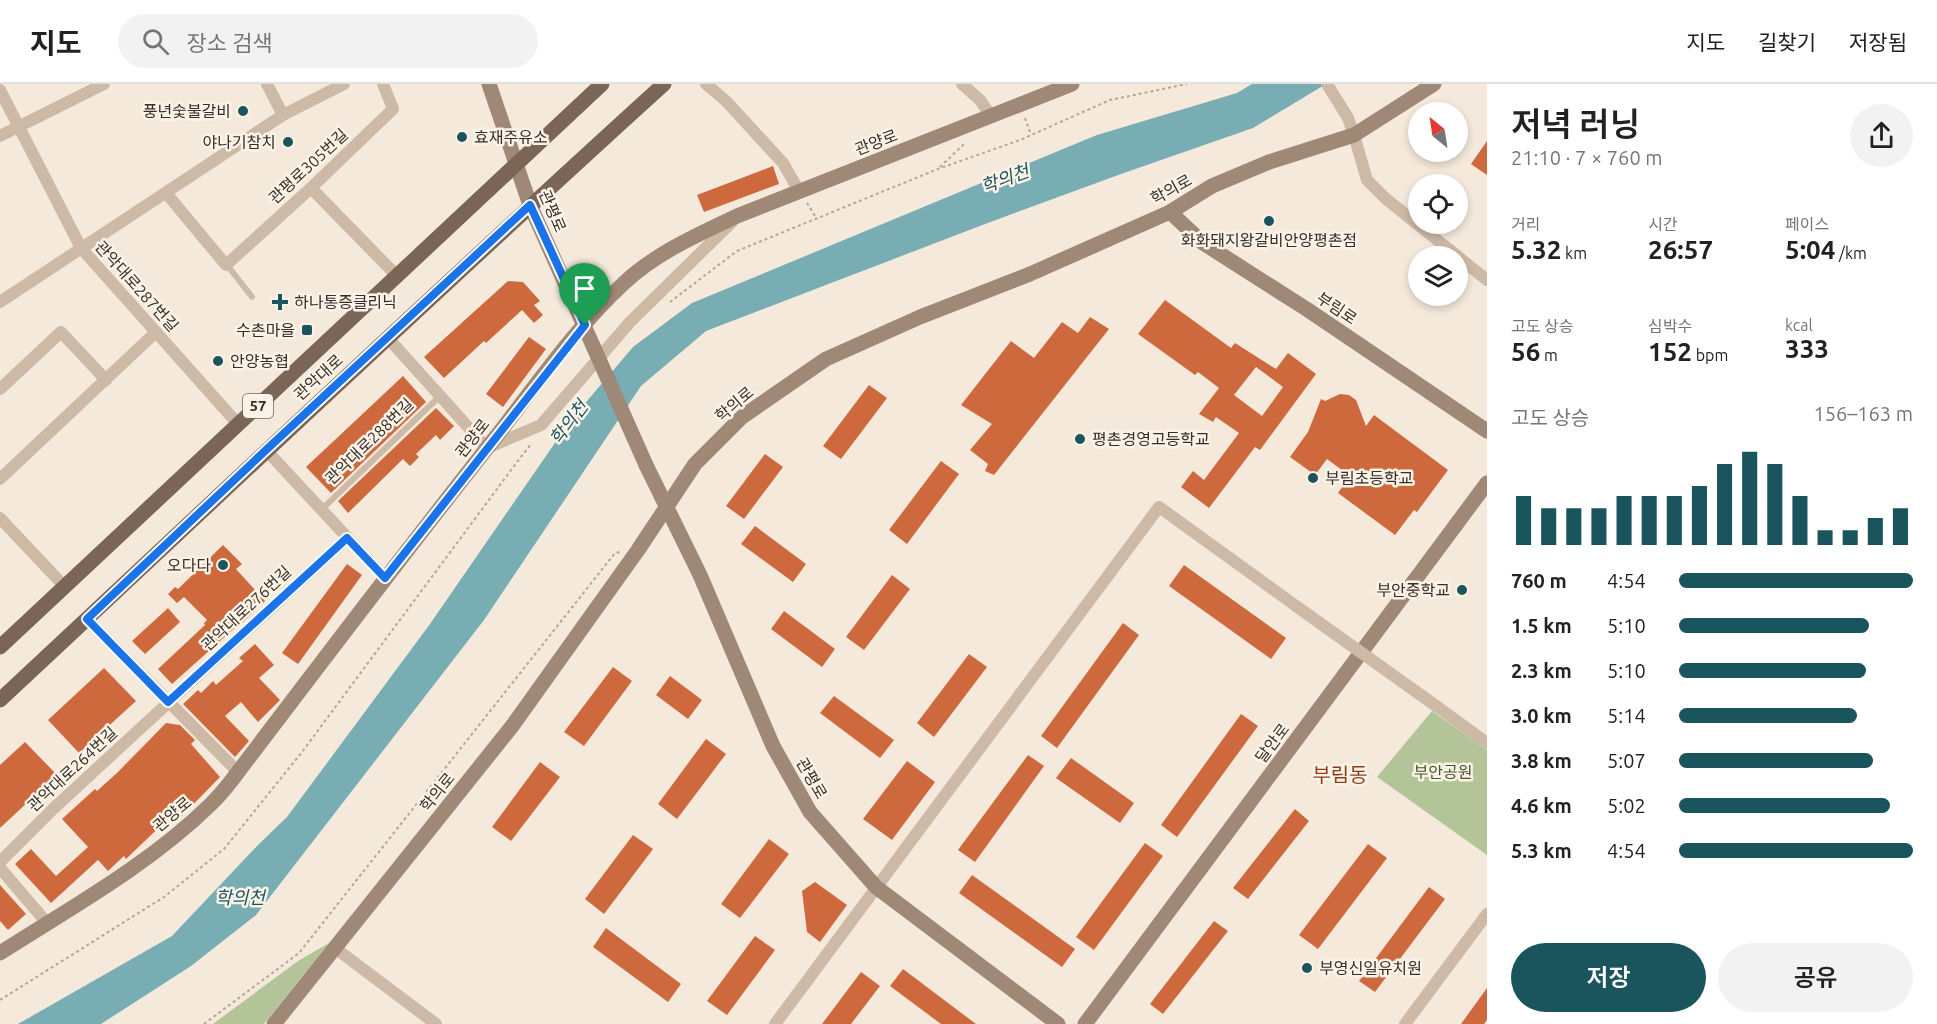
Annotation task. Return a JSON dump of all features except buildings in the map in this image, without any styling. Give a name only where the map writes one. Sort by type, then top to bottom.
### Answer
[{"type":"main road","name":"관악대로","points":[[0,647],[602,84]]},
{"type":"main road","name":"관악대로","points":[[0,700],[530,205],[664,84]]},
{"type":"street","points":[[0,136],[104,84]]},
{"type":"street","points":[[267,84],[283,115]]},
{"type":"street","points":[[0,302],[283,115],[344,84]]},
{"type":"street","name":"관평로305번길","points":[[226,265],[393,109],[383,84]]},
{"type":"street","name":"관평로","points":[[489,84],[530,205],[646,465],[700,575],[773,746],[810,812],[876,887],[1058,1024]]},
{"type":"street","points":[[706,84],[726,101],[783,163],[799,191]]},
{"type":"street","name":"관양로","points":[[0,953],[134,867],[178,834],[213,802],[487,448],[585,325],[624,283],[658,256],[737,216],[1072,84]]},
{"type":"street","points":[[1326,84],[1347,118],[1367,180],[1384,198],[1487,279]]},
{"type":"street","name":"학의로","points":[[274,1024],[513,725],[638,550],[695,464],[742,417],[826,359],[920,317],[1030,274],[1170,212],[1212,186],[1269,162],[1354,135],[1434,84]]},
{"type":"street","points":[[967,85],[991,116]]},
{"type":"street","name":"관악대로287번길","points":[[0,90],[81,248],[238,424]]},
{"type":"street","points":[[311,188],[397,276]]},
{"type":"street","points":[[166,193],[226,265]]},
{"type":"street","name":"부림로","points":[[1170,212],[1203,243],[1308,310],[1487,431]]},
{"type":"street","points":[[388,338],[487,448],[541,426],[630,322],[737,216]]},
{"type":"street","points":[[0,389],[61,332],[106,381]]},
{"type":"street","points":[[0,479],[156,332]]},
{"type":"street","name":"관악대로288번길","points":[[266,450],[385,578]]},
{"type":"street","name":"달안로","points":[[1085,1024],[1487,483]]},
{"type":"street","points":[[775,1024],[1159,507],[1487,743]]},
{"type":"street","points":[[0,518],[65,587]]},
{"type":"street","name":"관악대로276번길","points":[[168,702],[347,538]]},
{"type":"street","points":[[87,619],[238,772]]},
{"type":"street","name":"관악대로264번길","points":[[0,862],[53,808],[168,702]]},
{"type":"street","points":[[0,868],[47,923]]},
{"type":"street","points":[[1405,1024],[1487,914]]},
{"type":"street","points":[[335,948],[436,1024]]},
{"type":"lane","points":[[226,265],[252,297]]},
{"type":"lane","name":"관악대로288번길","points":[[321,510],[440,396]]},
{"type":"path","points":[[664,307],[737,251],[938,169],[1031,136],[1110,100],[1187,84]]},
{"type":"path","points":[[1021,104],[1031,136]]},
{"type":"path","points":[[799,191],[817,219]]},
{"type":"path","points":[[0,1000],[164,897],[224,849],[302,752],[535,440]]},
{"type":"path","points":[[204,1024],[299,953],[615,553],[638,550]]},
{"type":"green space","name":"부안공원","points":[[1432,711],[1487,750],[1487,855],[1377,777]]},
{"type":"green space","points":[[329,943],[264,1024],[213,1024],[298,961]]},
{"type":"water","name":"학의천","points":[[1252,84],[1326,84],[1253,128],[985,224],[706,331],[641,386],[484,620],[256,915],[191,966],[101,1024],[18,1024],[172,936],[287,817],[430,624],[557,440],[633,347],[692,303],[1097,135],[1237,93]]},
{"type":"place","name":"풍년숯불갈비","points":[[243,111]]},
{"type":"place","name":"효재주유소","points":[[462,137]]},
{"type":"place","name":"야나기참치","points":[[288,142]]},
{"type":"place","name":"화화돼지왕갈비안양평촌점","points":[[1269,221]]},
{"type":"place","name":"하나통증클리닉","points":[[280,302]]},
{"type":"place","name":"수촌마을","points":[[307,330]]},
{"type":"place","name":"안양농협","points":[[218,361]]},
{"type":"place","name":"평촌경영고등학교","points":[[1080,439]]},
{"type":"place","name":"부림초등학교","points":[[1313,478]]},
{"type":"place","name":"오다다","points":[[223,565]]},
{"type":"place","name":"부안중학교","points":[[1462,590]]},
{"type":"place","name":"부영신일유치원","points":[[1307,968]]},
{"type":"district","name":"부림동","points":[[1340,775]]},
{"type":"route","points":[[530,205],[585,325],[385,578],[347,538],[168,702],[87,619],[530,205]]}]
